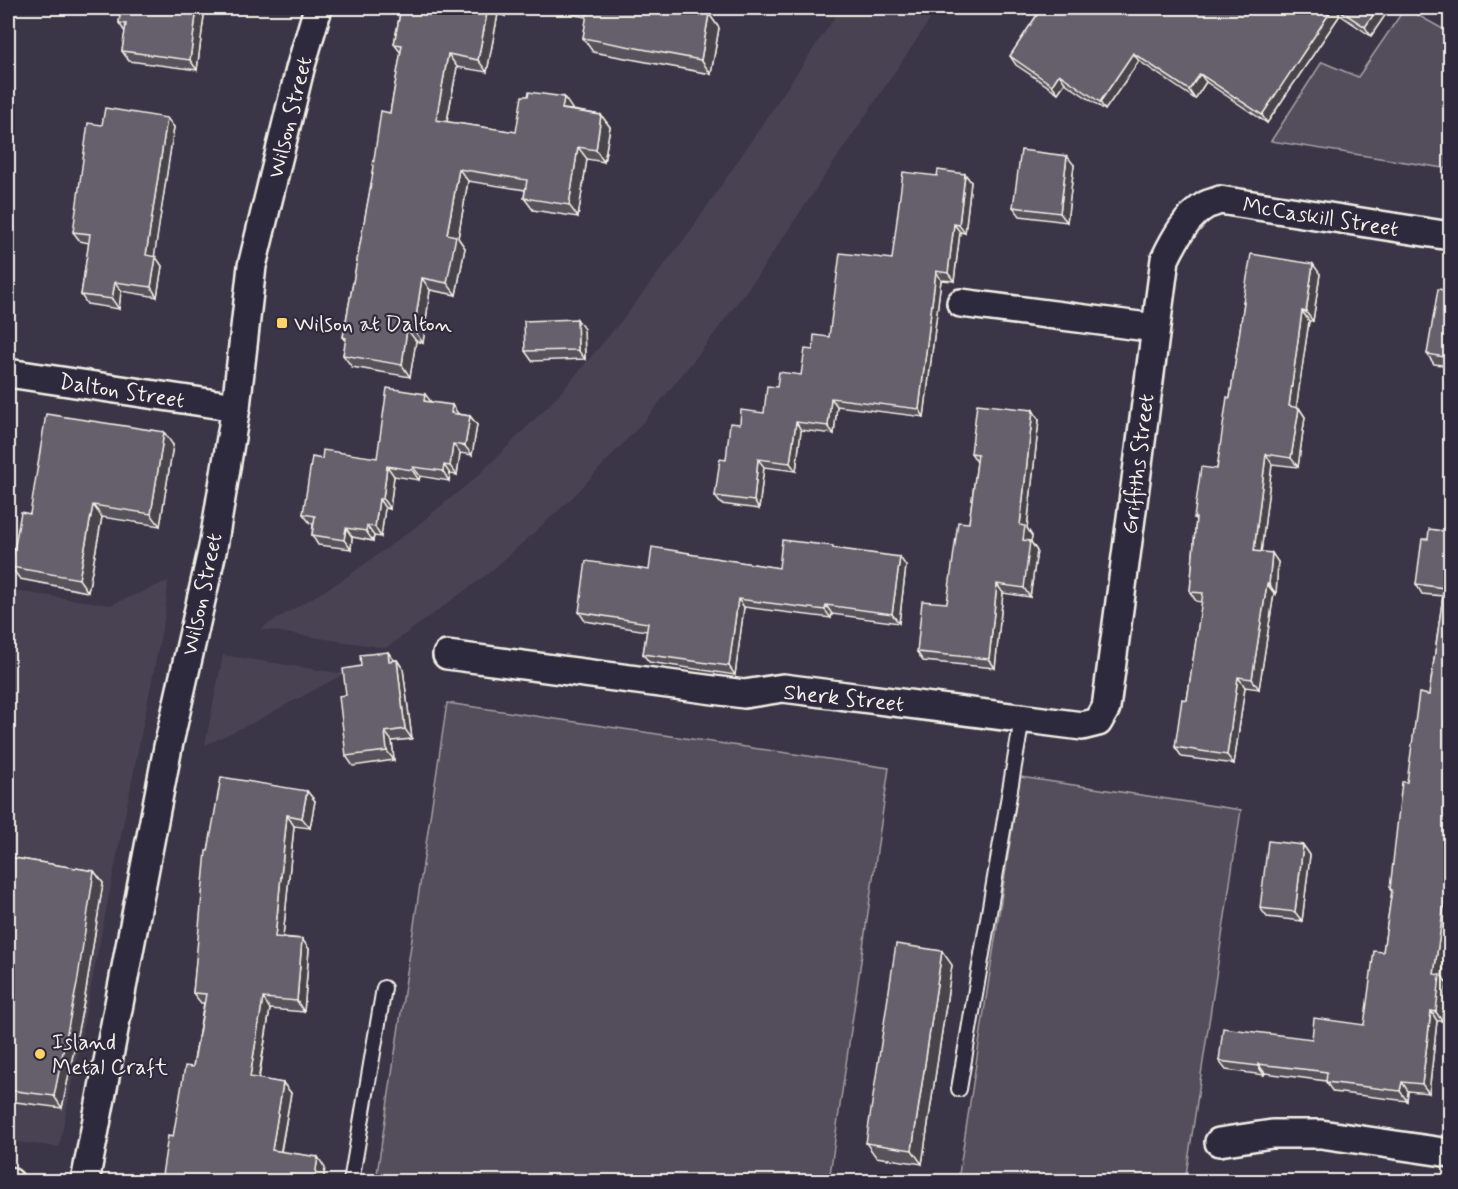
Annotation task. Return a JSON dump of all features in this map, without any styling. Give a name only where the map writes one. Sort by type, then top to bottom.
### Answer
[{"type":"street","name":"Wilson Street","points":[[85,1182],[168,747],[213,547],[236,407],[252,266],[300,69],[318,8]]},
{"type":"street","name":"McCaskill Street","points":[[1195,214],[1206,205],[1220,200],[1450,236]]},
{"type":"street","name":"Griffiths Street","points":[[1098,722],[1106,708],[1165,260],[1178,233],[1195,214]]},
{"type":"street","points":[[961,303],[1155,328]]},
{"type":"street","name":"Dalton Street","points":[[8,373],[236,407]]},
{"type":"street","name":"Sherk Street","points":[[447,655],[744,694],[783,688],[1082,726],[1098,722]]},
{"type":"street","points":[[1219,1142],[1272,1134],[1322,1134],[1450,1153]]},
{"type":"lane","points":[[960,1089],[1022,719]]},
{"type":"lane","points":[[351,1182],[384,988]]},
{"type":"shaded area","points":[[841,8],[938,8],[755,279],[646,419],[571,499],[489,573],[386,648],[260,629],[344,579],[413,529],[479,475],[558,396],[624,318],[694,226]]},
{"type":"shaded area","points":[[1405,8],[1450,33],[1450,169],[1271,141],[1322,62],[1358,77]]},
{"type":"shaded area","points":[[168,581],[165,614],[59,1147],[8,1141],[8,590],[111,605]]},
{"type":"shaded area","points":[[223,655],[344,674],[205,745]]},
{"type":"shaded area","points":[[447,703],[889,768],[829,1181],[376,1181]]},
{"type":"shaded area","points":[[1020,777],[1241,810],[1185,1181],[958,1181]]},
{"type":"building","points":[[121,8],[197,8],[190,60],[122,51],[126,24],[119,23]]},
{"type":"building","points":[[401,8],[488,8],[478,60],[448,54],[436,120],[516,132],[522,96],[528,96],[529,92],[564,97],[562,109],[601,115],[596,150],[578,147],[569,205],[524,198],[527,180],[459,169],[447,234],[456,236],[447,283],[422,278],[414,330],[407,329],[402,365],[343,355],[346,338],[343,337],[373,173],[381,111],[390,113],[402,45],[394,44]]},
{"type":"building","points":[[588,8],[690,8],[690,10],[709,14],[701,60],[583,38]]},
{"type":"building","points":[[1038,8],[1333,8],[1262,115],[1200,74],[1189,90],[1133,53],[1100,102],[1059,74],[1052,85],[1010,56],[1041,9]]},
{"type":"building","points":[[1336,8],[1378,8],[1365,27]]},
{"type":"building","points":[[105,108],[167,118],[146,255],[156,257],[151,287],[115,282],[112,299],[81,295],[90,234],[73,232],[88,123],[102,125]]},
{"type":"building","points":[[1021,150],[1067,156],[1060,213],[1013,207]]},
{"type":"building","points":[[938,170],[965,174],[959,225],[954,224],[948,273],[936,271],[919,409],[831,398],[828,426],[796,422],[790,463],[758,459],[754,501],[715,496],[720,459],[726,460],[730,423],[740,424],[741,410],[764,413],[767,386],[777,387],[779,372],[801,375],[805,349],[813,350],[814,335],[829,337],[840,253],[892,259],[903,172],[937,176]]},
{"type":"building","points":[[1251,254],[1313,264],[1306,312],[1302,311],[1289,406],[1299,408],[1291,458],[1266,454],[1254,551],[1272,553],[1269,584],[1267,584],[1252,679],[1238,677],[1227,755],[1175,747],[1182,699],[1187,700],[1203,593],[1190,592],[1196,518],[1194,518],[1201,467],[1217,469]]},
{"type":"building","points":[[1438,289],[1450,291],[1450,358],[1427,354]]},
{"type":"building","points":[[577,319],[578,350],[525,351],[524,321]]},
{"type":"building","points":[[387,388],[425,394],[424,401],[452,405],[451,413],[470,416],[465,446],[453,444],[450,466],[444,465],[443,471],[387,466],[383,499],[379,499],[375,527],[367,526],[366,531],[346,528],[344,540],[312,535],[315,516],[303,514],[312,457],[322,459],[323,450],[377,458]]},
{"type":"building","points":[[1450,391],[1450,444],[1444,443]]},
{"type":"building","points":[[977,404],[1033,410],[1020,525],[1025,526],[1023,540],[1030,541],[1024,588],[997,584],[989,659],[917,652],[922,601],[947,603],[958,522],[969,523],[978,454],[971,453]]},
{"type":"building","points":[[46,414],[164,432],[151,514],[93,505],[79,579],[11,567],[21,512],[30,514]]},
{"type":"building","points":[[1429,529],[1450,532],[1450,906],[1444,905],[1434,974],[1440,975],[1436,1012],[1431,1011],[1422,1084],[1402,1082],[1400,1091],[1326,1082],[1327,1072],[1219,1061],[1223,1028],[1312,1039],[1314,1018],[1364,1025],[1374,951],[1383,952],[1392,890],[1390,889],[1402,782],[1407,782],[1419,693],[1429,695],[1444,588],[1416,584],[1422,539],[1428,539]]},
{"type":"building","points":[[782,540],[900,557],[892,614],[826,605],[825,610],[738,599],[729,666],[643,654],[648,623],[579,612],[586,561],[649,570],[652,547],[779,568]]},
{"type":"building","points":[[388,652],[389,661],[397,660],[405,729],[385,732],[387,751],[346,756],[339,696],[346,695],[343,669],[361,666],[360,655]]},
{"type":"building","points":[[221,777],[307,791],[302,818],[287,815],[275,937],[302,939],[297,1001],[263,998],[250,1077],[283,1083],[272,1150],[318,1157],[314,1182],[161,1182],[168,1136],[173,1137],[185,1066],[193,1067],[206,994],[193,993],[206,851],[208,851]]},
{"type":"building","points":[[1268,841],[1303,845],[1295,912],[1260,908]]},
{"type":"building","points":[[8,857],[94,871],[77,984],[54,1096],[8,1090]]},
{"type":"building","points":[[896,944],[942,951],[912,1150],[866,1143]]},
{"type":"place","name":"Wilson at Dalton","points":[[282,323]]},
{"type":"place","name":"Island Metal Craft","points":[[40,1054]]}]
